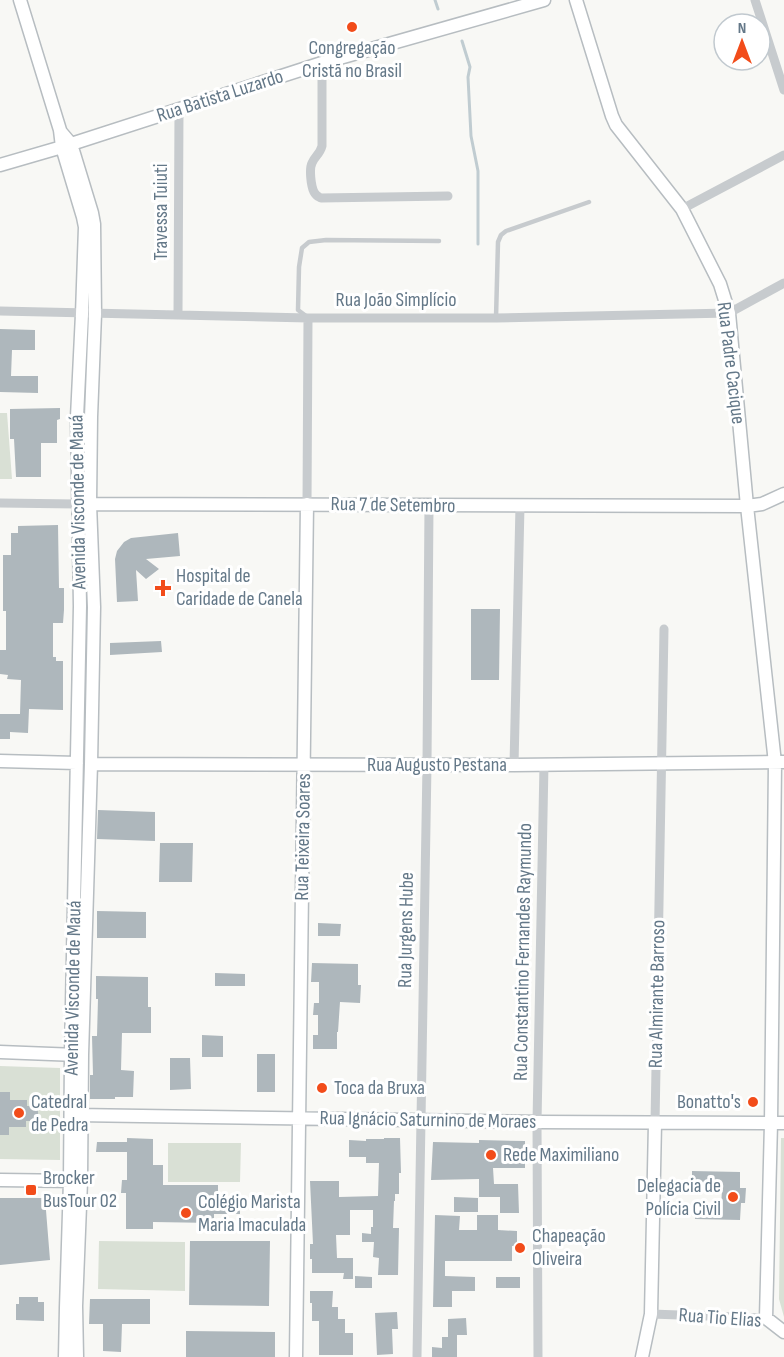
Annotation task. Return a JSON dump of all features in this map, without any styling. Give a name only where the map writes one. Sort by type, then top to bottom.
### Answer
[{"type":"main road","points":[[20,0],[66,146],[83,217],[89,314]]},
{"type":"main road","name":"Rua Batista Luzardo","points":[[0,165],[66,146],[322,63],[544,0]]},
{"type":"main road","name":"Rua Padre Cacique","points":[[576,0],[612,117],[682,209],[720,284],[729,313],[747,506],[779,762],[778,1123],[766,1318]]},
{"type":"main road","name":"Avenida Visconde de Mauá","points":[[76,1055],[91,764],[94,607],[77,417],[89,314]]},
{"type":"main road","name":"Avenida Visconde de Mauá","points":[[77,1357],[77,763],[84,504],[91,417],[89,314]]},
{"type":"main road","points":[[77,417],[91,417]]},
{"type":"main road","name":"Rua 7 de Setembro","points":[[84,504],[747,506],[762,504],[784,494]]},
{"type":"main road","name":"Rua Teixeira Soares","points":[[296,1357],[307,504]]},
{"type":"main road","points":[[80,606],[94,607]]},
{"type":"main road","points":[[0,761],[77,763],[78,768],[84,770],[91,764]]},
{"type":"main road","name":"Rua Augusto Pestana","points":[[91,764],[544,765],[779,762]]},
{"type":"main road","points":[[0,1052],[76,1055]]},
{"type":"main road","name":"Rua Ignácio Saturnino de Moraes","points":[[76,1115],[778,1123]]},
{"type":"main road","name":"Rua Almirante Barroso","points":[[646,1355],[651,1314],[655,1123]]},
{"type":"main road","points":[[0,1180],[76,1181]]},
{"type":"main road","name":"Avenida Visconde de Mauá","points":[[65,1357],[66,1308],[76,1181]]},
{"type":"main road","name":"Rua Tio Elias","points":[[766,1318],[784,1332]]},
{"type":"street","points":[[755,0],[784,90]]},
{"type":"street","points":[[322,63],[322,146],[321,152],[312,161],[311,166],[312,190],[316,196],[321,198],[448,196]]},
{"type":"street","name":"Travessa Tuiuti","points":[[178,315],[179,110]]},
{"type":"street","points":[[682,209],[784,155]]},
{"type":"street","name":"Rua João Simplício","points":[[0,311],[308,318],[496,318],[729,313],[784,283]]},
{"type":"street","name":"Rua Teixeira Soares","points":[[307,504],[308,318]]},
{"type":"street","name":"Rua 7 de Setembro","points":[[0,503],[84,504]]},
{"type":"street","name":"Rua Jurgens Hube","points":[[417,1356],[429,505]]},
{"type":"street","points":[[514,765],[520,506]]},
{"type":"street","name":"Rua Almirante Barroso","points":[[655,1123],[664,629]]},
{"type":"street","name":"Rua Constantino Fernandes Raymundo","points":[[538,1357],[537,1122],[544,765]]},
{"type":"street","name":"Rua Tio Elias","points":[[651,1314],[766,1318]]},
{"type":"lane","points":[[496,318],[498,242],[501,235],[506,231],[590,202]]},
{"type":"lane","points":[[308,318],[298,310],[302,248],[309,242],[439,240]]},
{"type":"shaded area","points":[[0,413],[7,413],[12,479],[0,479]]},
{"type":"shaded area","points":[[0,1066],[60,1068],[60,1160],[0,1159]]},
{"type":"shaded area","points":[[781,1138],[784,1138],[784,1317],[779,1299]]},
{"type":"shaded area","points":[[168,1143],[241,1143],[240,1182],[168,1182]]},
{"type":"shaded area","points":[[99,1241],[185,1242],[185,1291],[98,1289]]},
{"type":"building","points":[[0,329],[35,330],[35,350],[12,350],[11,376],[38,376],[38,393],[0,392]]},
{"type":"building","points":[[60,408],[60,419],[57,420],[57,443],[41,443],[41,477],[16,477],[14,439],[10,439],[10,409]]},
{"type":"building","points":[[58,525],[59,588],[64,588],[64,610],[63,623],[53,623],[53,657],[56,657],[56,661],[63,661],[63,710],[29,709],[28,733],[10,732],[10,739],[0,739],[0,714],[20,714],[21,680],[7,679],[8,675],[0,674],[0,650],[6,650],[3,555],[11,555],[11,533],[18,533],[18,526]]},
{"type":"building","points":[[178,533],[180,556],[146,559],[159,569],[146,579],[136,570],[138,601],[117,602],[115,559],[117,551],[124,542],[131,538]]},
{"type":"building","points":[[471,609],[500,609],[499,680],[471,680]]},
{"type":"building","points":[[161,641],[162,652],[110,655],[110,643]]},
{"type":"building","points":[[98,810],[155,812],[155,841],[97,839]]},
{"type":"building","points":[[160,843],[193,843],[192,882],[159,882]]},
{"type":"building","points":[[97,911],[146,912],[146,938],[97,938]]},
{"type":"building","points":[[318,923],[341,924],[340,936],[318,936]]},
{"type":"building","points":[[312,963],[358,964],[358,985],[361,985],[360,1003],[340,1002],[337,1049],[313,1049],[313,1035],[318,1035],[318,1015],[313,1015],[314,1003],[319,1003],[319,982],[311,982]]},
{"type":"building","points":[[215,973],[245,974],[245,986],[215,986]]},
{"type":"building","points":[[96,976],[148,977],[151,1033],[122,1033],[121,1070],[134,1071],[133,1097],[90,1099],[90,1075],[93,1075],[92,1036],[97,1036]]},
{"type":"building","points":[[202,1035],[223,1036],[223,1057],[202,1057]]},
{"type":"building","points":[[257,1054],[275,1054],[275,1092],[257,1092]]},
{"type":"building","points":[[170,1058],[190,1058],[191,1089],[170,1090]]},
{"type":"building","name":"Catedral de Pedra","points":[[0,1092],[10,1092],[10,1100],[27,1100],[27,1106],[38,1106],[38,1121],[26,1121],[26,1127],[9,1127],[9,1135],[0,1135]]},
{"type":"building","name":"Colégio Marista Maria Imaculada","points":[[127,1138],[153,1139],[153,1165],[163,1165],[163,1185],[218,1185],[218,1202],[240,1202],[240,1214],[214,1214],[214,1223],[153,1222],[153,1229],[126,1229],[126,1193],[121,1193],[122,1180],[127,1180],[127,1152],[96,1152],[97,1142],[127,1142]]},
{"type":"building","points":[[400,1138],[401,1173],[399,1173],[399,1194],[395,1194],[393,1228],[399,1228],[398,1275],[378,1275],[379,1258],[373,1257],[374,1242],[362,1242],[362,1233],[371,1234],[373,1210],[350,1210],[350,1235],[336,1235],[337,1258],[353,1258],[353,1279],[343,1279],[344,1273],[312,1273],[310,1181],[339,1181],[339,1197],[378,1196],[379,1163],[366,1163],[366,1157],[349,1157],[349,1140],[366,1141],[366,1139]]},
{"type":"building","points":[[479,1140],[525,1141],[525,1168],[493,1168],[494,1184],[518,1184],[519,1213],[500,1213],[500,1197],[479,1197],[479,1179],[431,1180],[433,1142],[479,1143]]},
{"type":"building","name":"Delegacia de Polícia Civil","points":[[692,1171],[740,1172],[740,1188],[746,1188],[745,1203],[741,1203],[740,1220],[695,1219],[695,1206],[721,1207],[722,1190],[696,1190],[696,1183],[692,1182]]},
{"type":"building","points":[[454,1197],[478,1198],[478,1212],[454,1212]]},
{"type":"building","points":[[0,1198],[45,1198],[50,1260],[0,1265]]},
{"type":"building","points":[[435,1215],[460,1216],[459,1230],[477,1230],[477,1215],[498,1215],[498,1230],[517,1231],[517,1246],[512,1246],[512,1261],[445,1261],[445,1276],[475,1277],[475,1291],[452,1291],[452,1307],[433,1307]]},
{"type":"building","points":[[190,1241],[270,1241],[269,1306],[189,1305]]},
{"type":"building","points":[[355,1276],[372,1277],[372,1288],[355,1288]]},
{"type":"building","points":[[496,1277],[520,1277],[520,1288],[496,1288]]},
{"type":"building","points":[[310,1291],[333,1291],[332,1307],[338,1307],[338,1319],[345,1319],[345,1333],[353,1333],[353,1355],[319,1355],[319,1321],[312,1321]]},
{"type":"building","points":[[19,1297],[38,1297],[38,1302],[44,1302],[44,1321],[16,1320],[16,1304],[19,1304]]},
{"type":"building","points":[[90,1299],[150,1299],[150,1324],[122,1324],[121,1352],[103,1351],[103,1324],[89,1324]]},
{"type":"building","points":[[397,1312],[398,1329],[392,1329],[393,1354],[377,1355],[375,1313]]},
{"type":"building","points":[[466,1318],[467,1335],[457,1335],[457,1357],[432,1357],[432,1347],[442,1348],[442,1337],[448,1337],[448,1319]]},
{"type":"building","points":[[186,1331],[275,1332],[275,1357],[186,1357]]},
{"type":"waterway","points":[[435,0],[438,9]]},
{"type":"waterway","points":[[462,41],[470,67],[468,77],[471,136],[478,171],[478,244]]},
{"type":"place","name":"Congregação Cristã no Brasil","points":[[352,27]]},
{"type":"place","name":"Hospital de Caridade de Canela","points":[[163,588]]},
{"type":"place","name":"Toca da Bruxa","points":[[322,1088]]},
{"type":"place","name":"Bonatto's","points":[[753,1102]]},
{"type":"place","name":"Catedral de Pedra","points":[[19,1113]]},
{"type":"place","name":"Rede Maximiliano","points":[[491,1155]]},
{"type":"place","name":"Brocker BusTour 02","points":[[31,1190]]},
{"type":"place","name":"Delegacia de Polícia Civil","points":[[733,1197]]},
{"type":"place","name":"Colégio Marista Maria Imaculada","points":[[186,1213]]},
{"type":"place","name":"Chapeação Oliveira","points":[[520,1248]]}]
